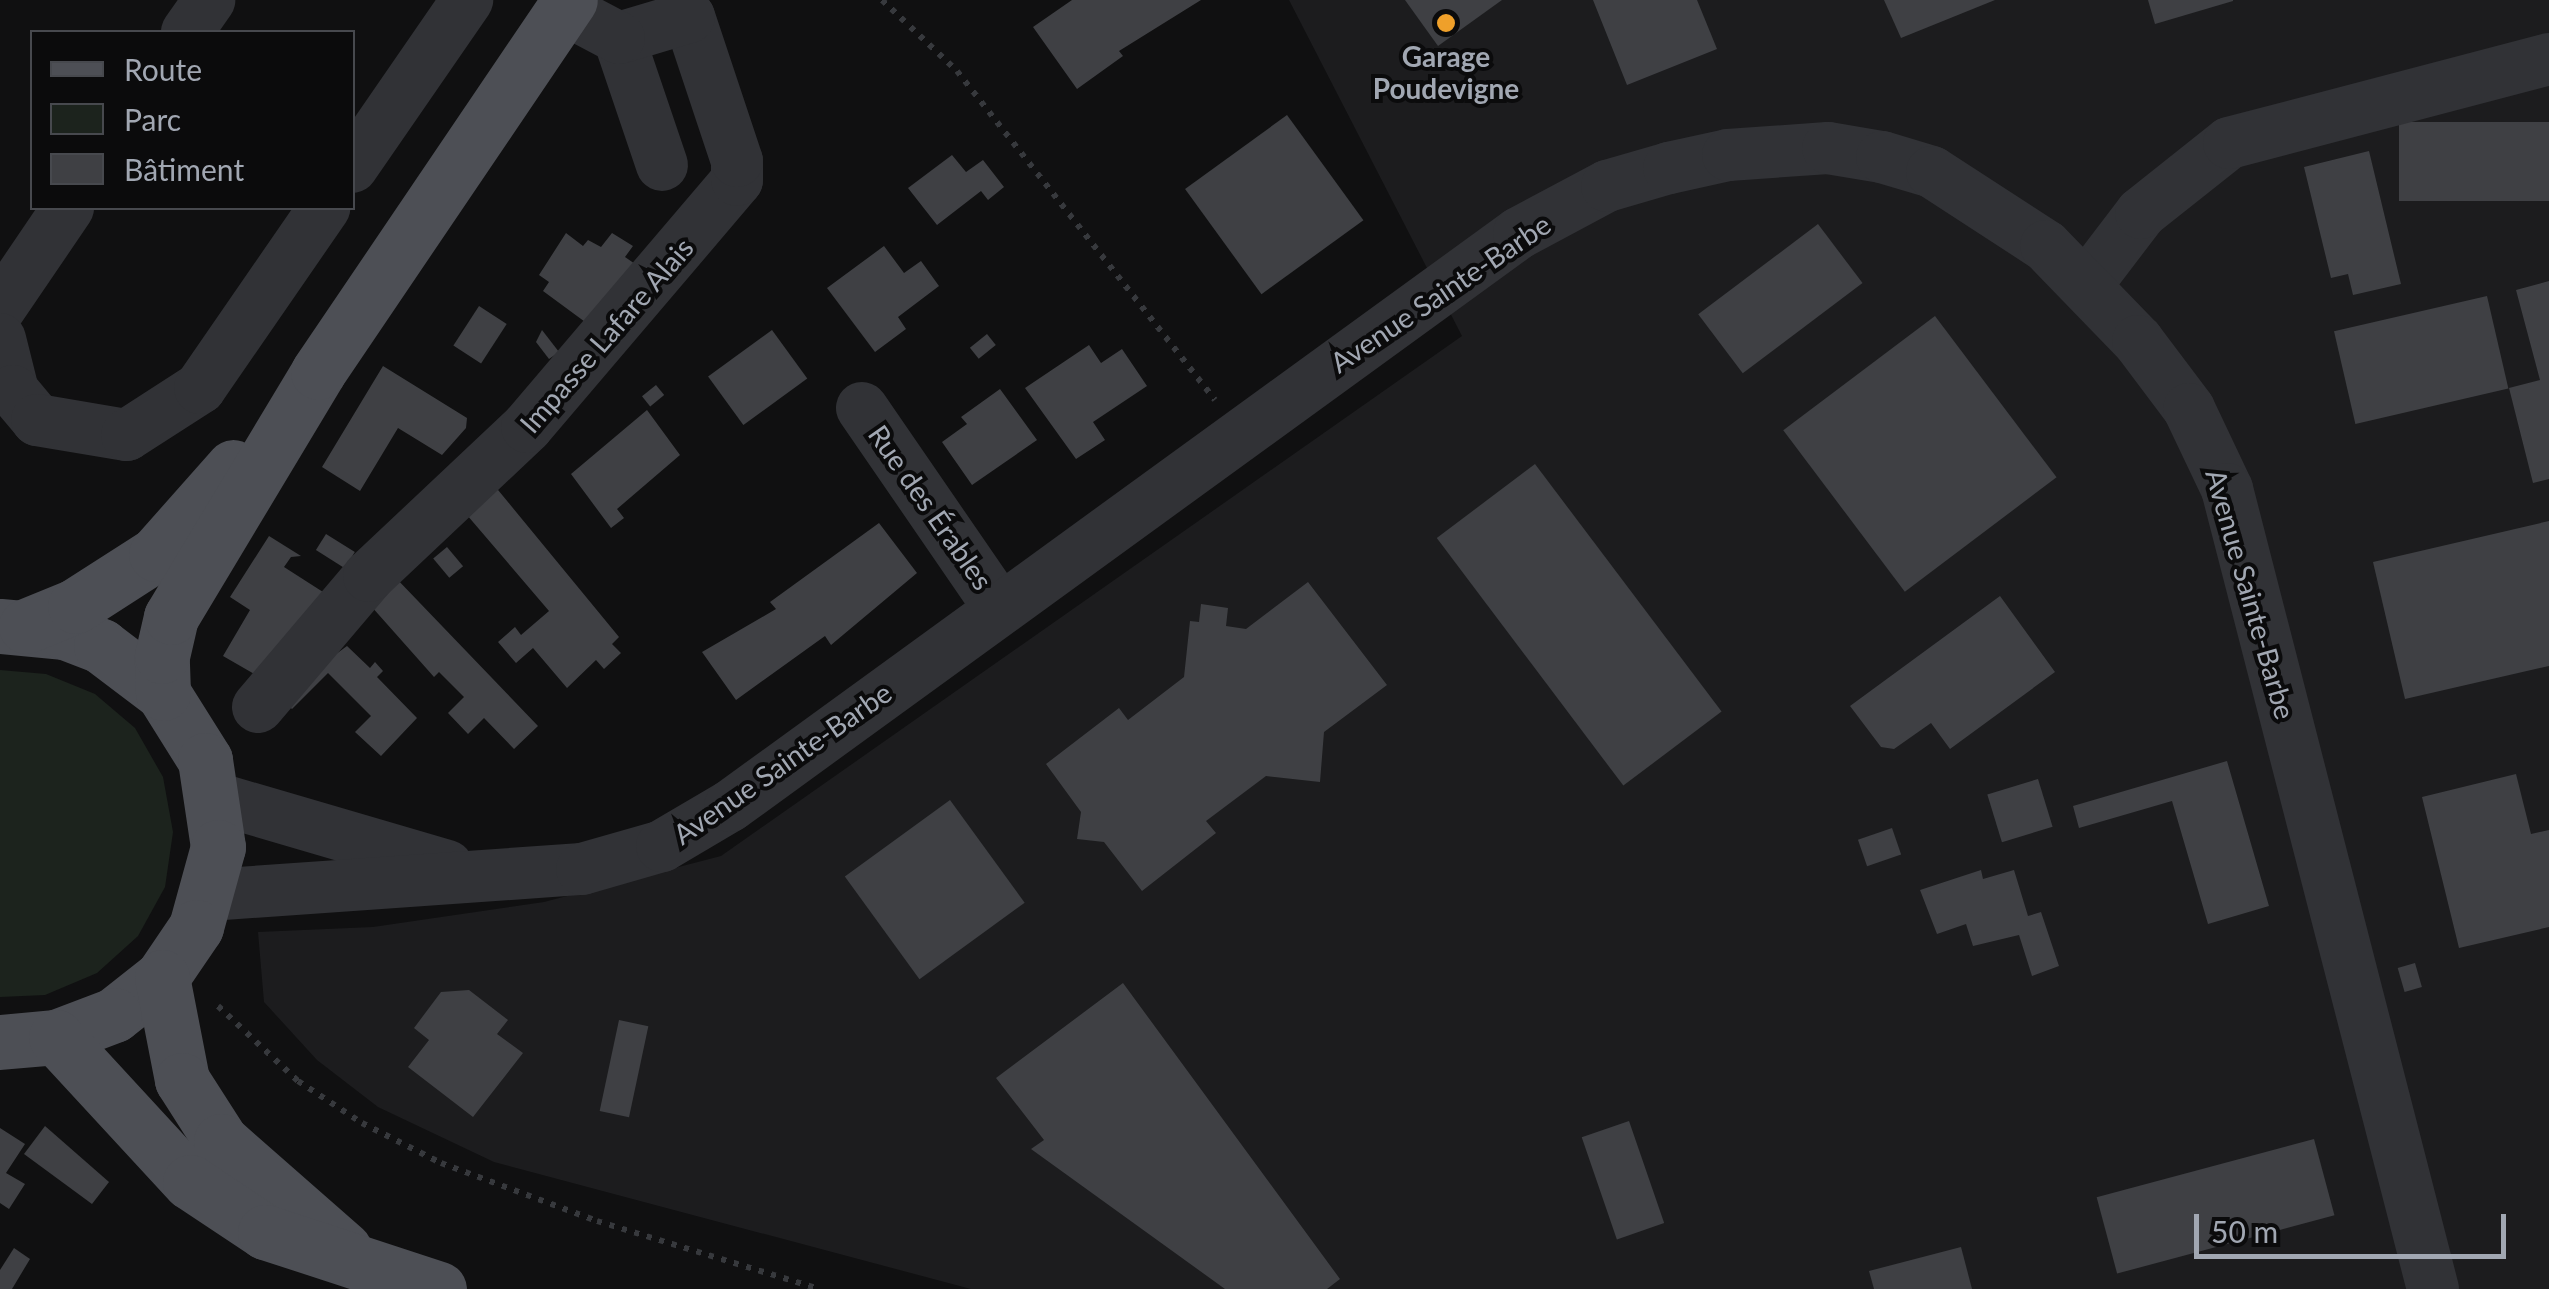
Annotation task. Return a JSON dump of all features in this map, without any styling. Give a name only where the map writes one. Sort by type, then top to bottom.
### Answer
[{"type":"main road","points":[[163,693],[162,656],[172,617],[318,372],[567,4]]},
{"type":"main road","points":[[13,626],[76,606],[156,554],[318,372]]},
{"type":"main road","points":[[0,1042],[56,1037],[114,1015],[170,967],[209,895],[218,847],[215,798],[196,742],[163,693],[101,646],[13,626]]},
{"type":"main road","points":[[170,967],[182,1080],[220,1141],[369,1271]]},
{"type":"main road","points":[[56,1037],[190,1182],[264,1232],[369,1271],[439,1289]]},
{"type":"street","points":[[188,30],[209,0]]},
{"type":"street","points":[[355,162],[467,0]]},
{"type":"street","points":[[567,4],[619,38],[662,165]]},
{"type":"street","name":"Impasse Lafare Alais","points":[[258,707],[369,576],[526,428],[737,180],[737,161],[689,17],[619,38]]},
{"type":"street","points":[[2088,284],[2141,213],[2230,143],[2549,59]]},
{"type":"street","name":"Avenue Sainte-Barbe","points":[[209,895],[582,869],[662,846],[730,806],[1518,233],[1608,186],[1728,156],[1828,148],[1932,172],[2046,246],[2088,284],[2189,408],[2227,489],[2433,1289]]},
{"type":"street","points":[[0,308],[67,210]]},
{"type":"street","points":[[0,339],[13,391],[37,420],[127,434],[200,388],[323,210]]},
{"type":"street","name":"Rue des Érables","points":[[862,408],[999,607]]},
{"type":"street","name":"Avenue Sainte-Barbe","points":[[215,798],[482,875]]},
{"type":"path","points":[[882,0],[957,71],[1240,432]]},
{"type":"path","points":[[170,967],[263,1051],[362,1124],[522,1196],[819,1289]]},
{"type":"shaded area","points":[[1289,0],[2549,0],[2549,1289],[971,1289],[494,1162],[378,1107],[317,1060],[264,1002],[258,932],[373,927],[544,902],[721,856],[1462,336]]},
{"type":"green space","points":[[0,670],[46,674],[95,694],[135,728],[163,777],[173,832],[165,887],[138,936],[97,973],[45,995],[0,997]]},
{"type":"building","points":[[1072,0],[1201,0],[1119,51],[1123,56],[1077,89],[1033,27]]},
{"type":"building","name":"Garage Poudevigne","points":[[1405,0],[1502,0],[1438,46]]},
{"type":"building","points":[[1593,0],[1697,0],[1717,49],[1627,85]]},
{"type":"building","points":[[1884,0],[1995,0],[1901,38]]},
{"type":"building","points":[[2148,0],[2233,0],[2233,1],[2155,24]]},
{"type":"building","points":[[1287,115],[1363,220],[1261,294],[1185,189]]},
{"type":"building","points":[[2399,122],[2549,122],[2549,201],[2399,201]]},
{"type":"building","points":[[2369,151],[2401,284],[2353,295],[2348,274],[2331,278],[2304,167]]},
{"type":"building","points":[[952,155],[966,172],[983,160],[1004,187],[988,200],[981,191],[937,225],[908,188]]},
{"type":"building","points":[[1818,224],[1863,283],[1743,373],[1698,314]]},
{"type":"building","points":[[566,233],[583,246],[588,240],[601,247],[612,233],[633,246],[625,257],[638,266],[596,330],[543,291],[549,282],[539,275]]},
{"type":"building","points":[[884,246],[904,273],[921,261],[939,286],[898,317],[906,329],[875,352],[827,288]]},
{"type":"building","points":[[2549,281],[2549,479],[2533,483],[2509,388],[2540,380],[2516,290]]},
{"type":"building","points":[[2487,296],[2508,389],[2355,424],[2334,331]]},
{"type":"building","points":[[479,306],[507,324],[481,363],[453,345]]},
{"type":"building","points":[[1935,316],[2057,477],[1905,592],[1783,430]]},
{"type":"building","points":[[542,330],[559,352],[549,359],[536,342]]},
{"type":"building","points":[[772,330],[807,379],[743,425],[708,376]]},
{"type":"building","points":[[987,334],[996,345],[979,359],[970,348]]},
{"type":"building","points":[[1089,345],[1101,363],[1122,349],[1147,386],[1093,422],[1105,440],[1076,459],[1025,388]]},
{"type":"building","points":[[383,366],[467,418],[466,428],[442,455],[398,428],[360,491],[322,467]]},
{"type":"building","points":[[656,385],[664,395],[650,406],[642,396]]},
{"type":"building","points":[[1000,389],[1037,440],[972,485],[942,442],[967,424],[961,417]]},
{"type":"building","points":[[647,410],[680,455],[617,509],[624,518],[611,528],[571,474]]},
{"type":"building","points":[[1535,464],[1722,712],[1623,786],[1437,538]]},
{"type":"building","points":[[489,479],[619,637],[612,644],[621,653],[604,669],[596,660],[567,688],[533,648],[516,663],[498,642],[515,627],[521,635],[549,611],[461,508]]},
{"type":"building","points":[[2549,521],[2549,666],[2405,699],[2373,562]]},
{"type":"building","points":[[879,523],[917,573],[831,645],[825,636],[736,700],[702,652],[776,609],[770,602]]},
{"type":"building","points":[[326,534],[355,552],[345,568],[316,550]]},
{"type":"building","points":[[269,536],[301,556],[291,557],[284,567],[323,592],[263,679],[223,656],[250,610],[230,597]]},
{"type":"building","points":[[447,547],[463,566],[449,578],[433,559]]},
{"type":"building","points":[[394,576],[538,726],[514,749],[484,718],[468,734],[448,713],[464,697],[439,672],[434,677],[371,606]]},
{"type":"building","points":[[1308,582],[1387,685],[1324,732],[1320,782],[1266,776],[1206,821],[1216,833],[1142,891],[1104,842],[1077,839],[1081,812],[1046,764],[1119,708],[1128,720],[1184,677],[1190,621],[1199,622],[1201,604],[1228,608],[1226,626],[1246,629]]},
{"type":"building","points":[[2000,596],[2055,672],[1950,749],[1931,723],[1894,749],[1881,747],[1850,706]]},
{"type":"building","points":[[347,646],[370,668],[375,662],[383,671],[377,677],[417,718],[381,756],[355,732],[371,716],[328,673],[292,709],[279,696]]},
{"type":"building","points":[[2227,761],[2269,906],[2208,924],[2172,801],[2079,828],[2073,806]]},
{"type":"building","points":[[2516,774],[2531,834],[2549,830],[2549,927],[2459,948],[2422,797]]},
{"type":"building","points":[[2038,779],[2053,827],[2002,842],[1987,794]]},
{"type":"building","points":[[950,800],[1025,903],[919,979],[845,876]]},
{"type":"building","points":[[1892,828],[1901,854],[1867,866],[1858,840]]},
{"type":"building","points":[[1981,870],[1983,879],[2014,870],[2028,916],[2041,912],[2059,966],[2032,976],[2019,935],[1973,946],[1966,924],[1937,934],[1920,890]]},
{"type":"building","points":[[2415,963],[2422,987],[2405,992],[2398,968]]},
{"type":"building","points":[[1123,983],[1340,1279],[1327,1289],[1225,1289],[1031,1149],[1044,1140],[996,1078]]},
{"type":"building","points":[[469,990],[508,1020],[497,1034],[523,1053],[473,1117],[408,1067],[429,1040],[414,1028],[441,992]]},
{"type":"building","points":[[619,1020],[648,1026],[629,1117],[600,1111]]},
{"type":"building","points":[[1629,1121],[1664,1223],[1617,1239],[1582,1137]]},
{"type":"building","points":[[45,1126],[109,1182],[92,1204],[24,1154]]},
{"type":"building","points":[[0,1128],[25,1144],[6,1173],[25,1184],[9,1209],[0,1203]]},
{"type":"building","points":[[2314,1139],[2334,1215],[2117,1274],[2097,1197]]},
{"type":"building","points":[[1961,1247],[1972,1289],[1874,1289],[1869,1271]]},
{"type":"building","points":[[14,1248],[30,1259],[12,1289],[0,1289],[0,1270]]},
{"type":"place","name":"Garage Poudevigne","points":[[1446,23]]}]
